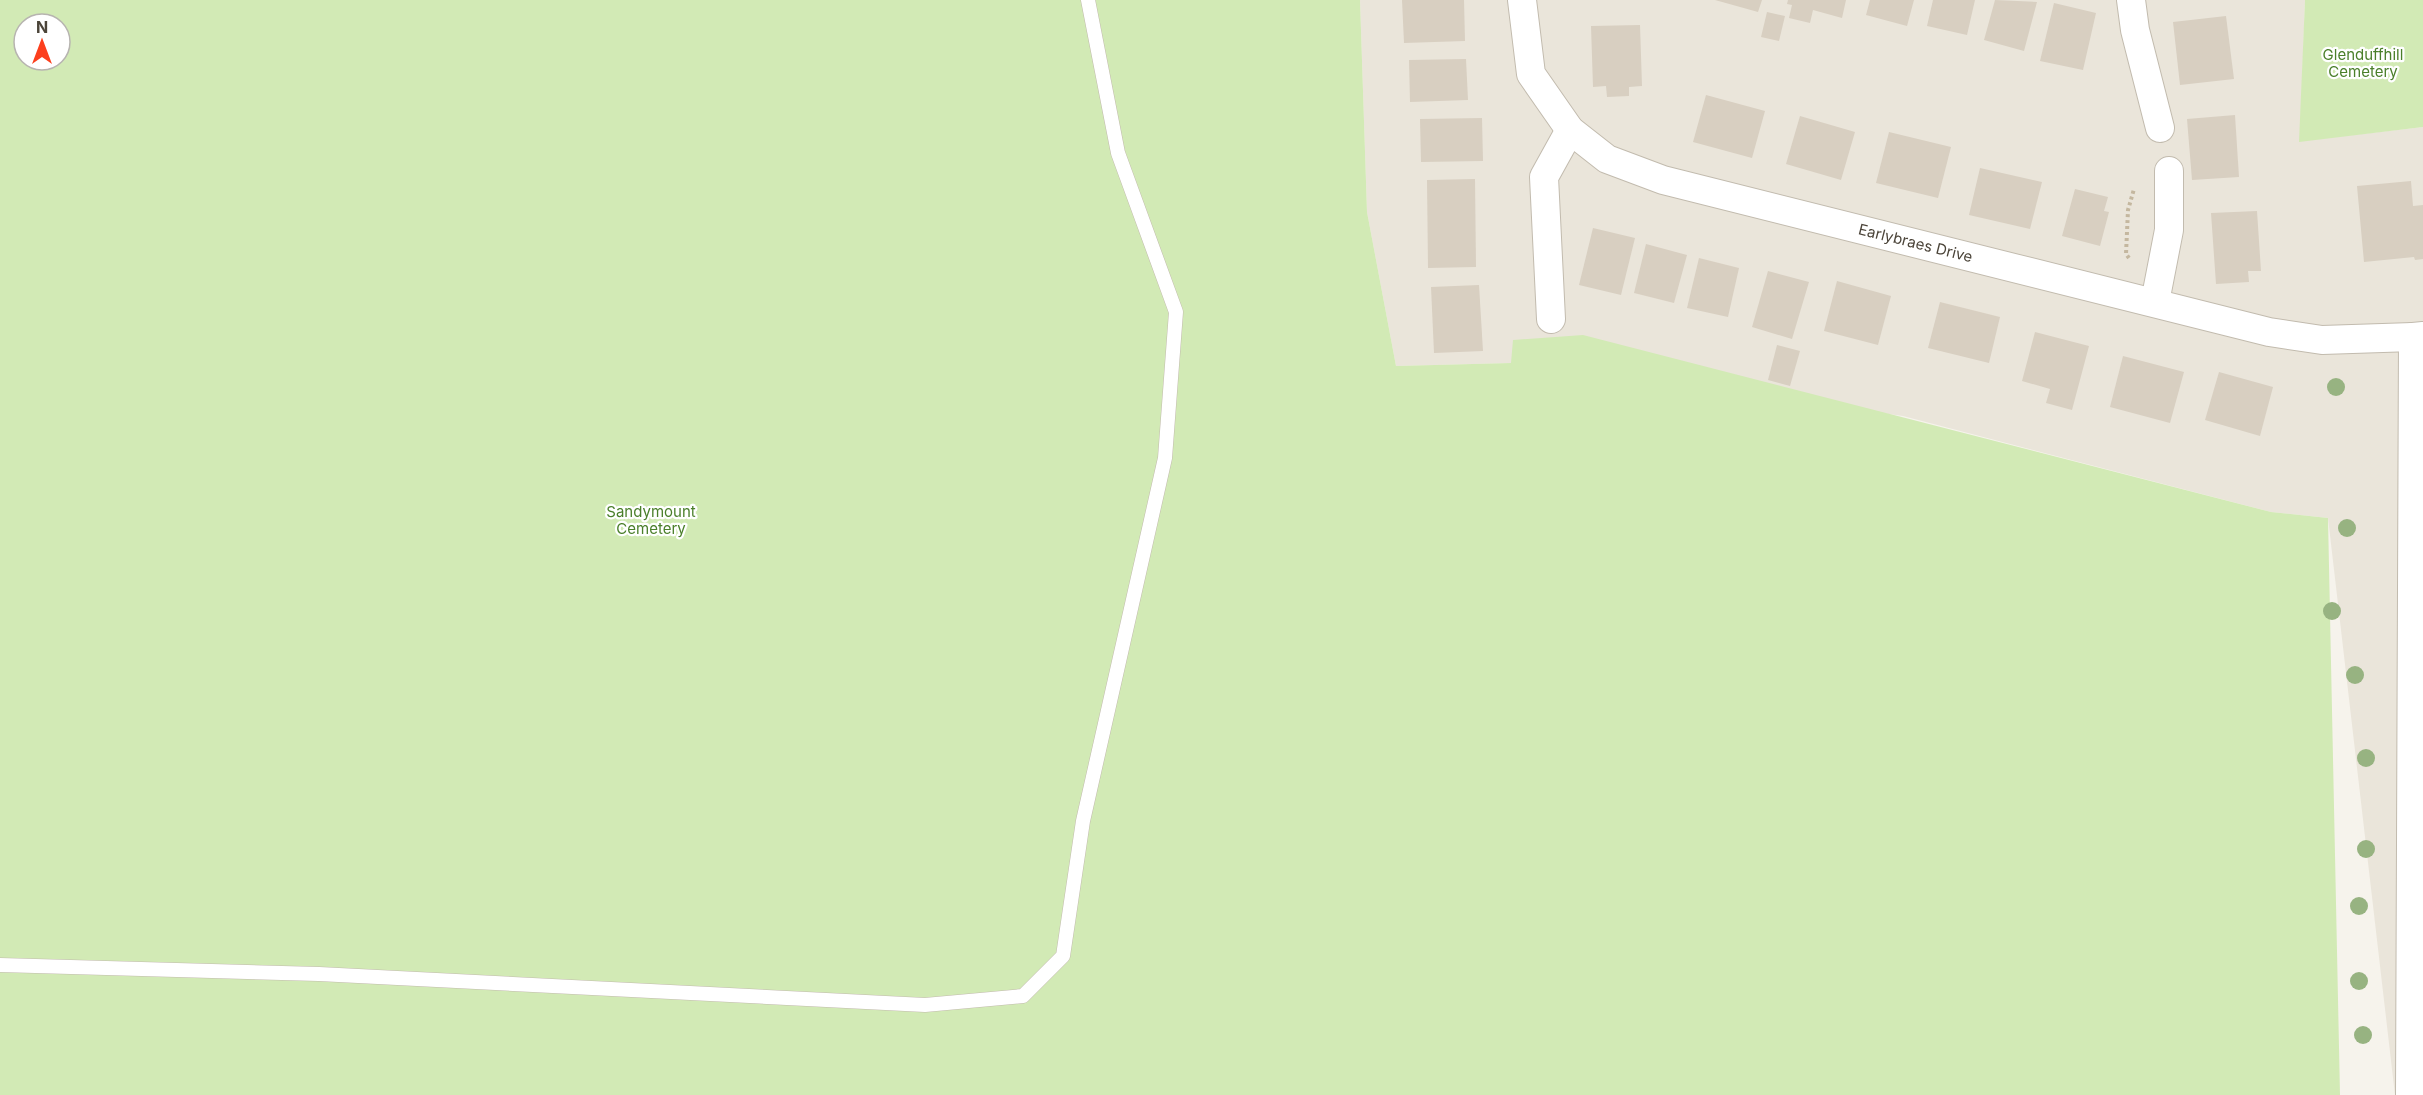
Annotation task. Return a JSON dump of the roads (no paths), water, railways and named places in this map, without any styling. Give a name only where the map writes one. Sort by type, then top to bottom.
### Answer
[{"type":"street","name":"Earlybraes Drive","points":[[1522,0],[1531,75],[1570,130],[1607,159],[1663,180],[2158,291],[2269,332],[2322,340],[2418,336]]},
{"type":"street","points":[[2132,0],[2135,30],[2160,128]]},
{"type":"street","points":[[1551,319],[1544,177],[1570,130]]},
{"type":"street","points":[[2158,291],[2169,230],[2169,171]]},
{"type":"street","points":[[2410,1095],[2417,704],[2418,336]]},
{"type":"lane","points":[[0,965],[319,974],[924,1005],[1023,996],[1063,956],[1083,821],[1165,458],[1176,312],[1118,153],[1088,0]]},
{"type":"park label","name":"Glenduffhill Cemetery","points":[[2363,64]]},
{"type":"park label","name":"Sandymount Cemetery","points":[[651,520]]}]
